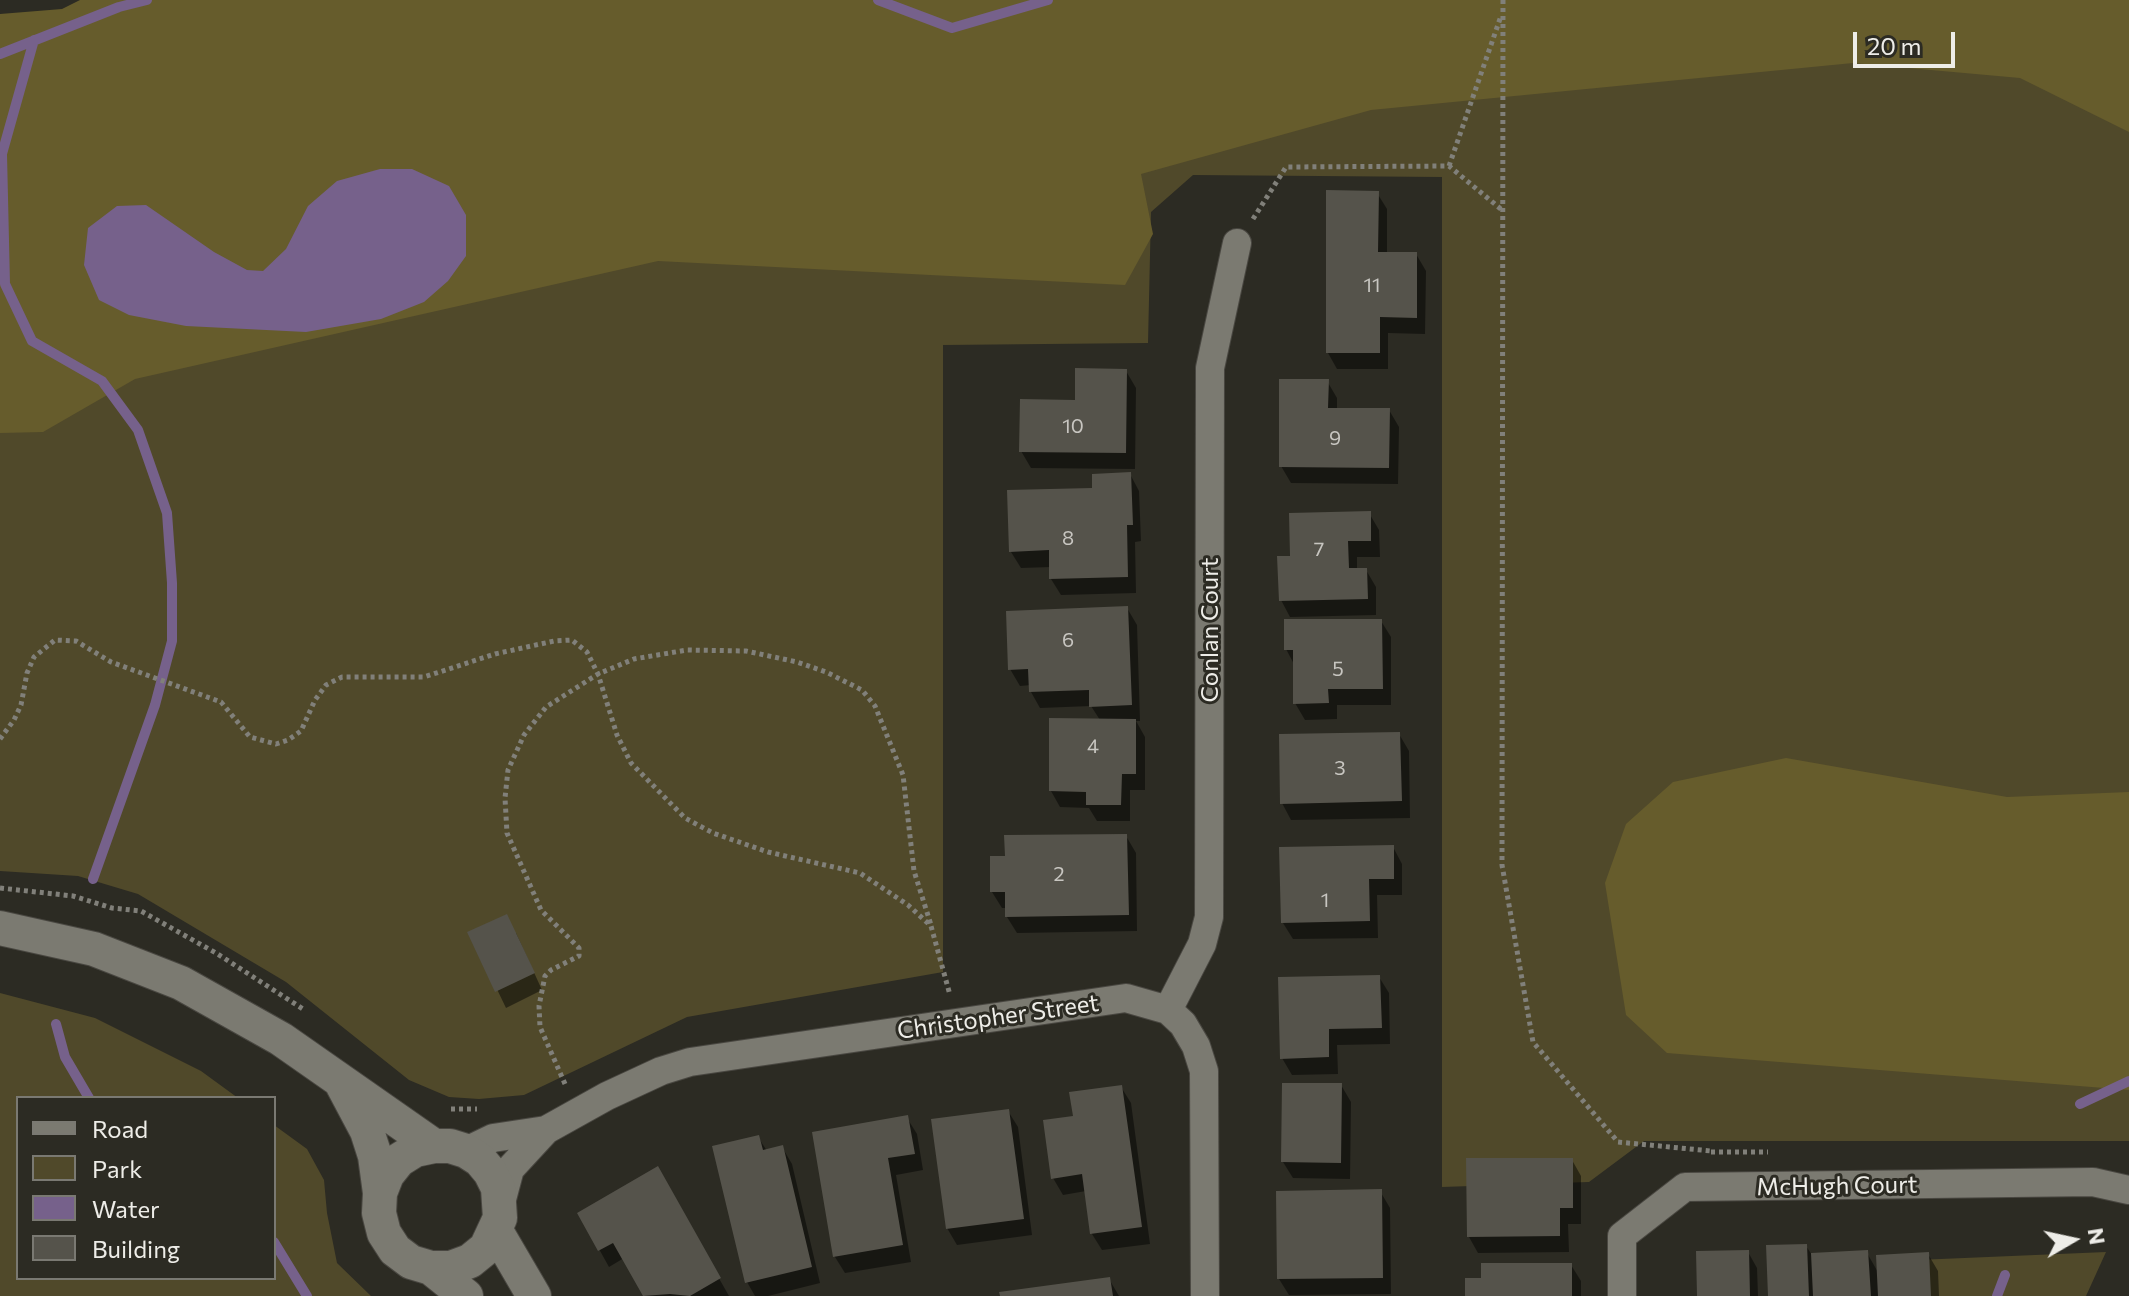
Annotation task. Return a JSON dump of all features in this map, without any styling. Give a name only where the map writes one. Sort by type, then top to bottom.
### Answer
[{"type":"street","name":"Conlan Court","points":[[1168,1010],[1202,944],[1209,917],[1210,368],[1237,243]]},
{"type":"street","points":[[0,928],[94,949],[181,983],[281,1039],[341,1082],[450,1149],[480,1160],[498,1188],[498,1217],[486,1248],[470,1261],[451,1268],[431,1268],[411,1262],[395,1250],[384,1233],[379,1213],[375,1156],[367,1131],[341,1082]]},
{"type":"street","name":"Christopher Street","points":[[450,1149],[493,1138],[546,1130],[619,1090],[690,1062],[1126,998],[1168,1010]]},
{"type":"street","points":[[1168,1010],[1183,1024],[1196,1046],[1204,1071],[1205,1296]]},
{"type":"street","name":"Christopher Street","points":[[498,1217],[510,1169],[546,1130]]},
{"type":"street","points":[[380,1193],[387,1175],[399,1160],[415,1150],[450,1149]]},
{"type":"street","name":"McHugh Court","points":[[1622,1296],[1622,1236],[1685,1187],[2093,1182],[2129,1190]]},
{"type":"street","points":[[498,1217],[534,1296]]},
{"type":"street","points":[[431,1268],[466,1296]]},
{"type":"path","points":[[1503,0],[1502,865],[1533,1042],[1618,1142],[1711,1151]]},
{"type":"path","points":[[1449,166],[1503,11]]},
{"type":"path","points":[[1237,243],[1286,167],[1449,166],[1502,210]]},
{"type":"path","points":[[0,739],[21,705],[27,673],[34,657],[55,640],[76,641],[111,662],[221,702],[250,737],[276,744],[301,731],[315,700],[326,685],[342,677],[424,677],[495,654],[572,640],[587,652],[598,674],[617,735],[631,763],[685,818],[713,833],[768,852],[860,873],[908,905],[931,926]]},
{"type":"path","points":[[577,1114],[540,1027],[539,1006],[545,976],[579,956],[579,948],[541,910],[507,833],[505,798],[508,770],[524,735],[546,707],[598,674],[634,659],[687,650],[746,651],[797,662],[862,690],[875,706],[903,775],[910,815],[914,871],[946,973],[956,1024]]},
{"type":"green space","points":[[147,0],[2129,0],[2129,1141],[1644,1141],[1589,1182],[1442,1187],[1442,177],[1193,175],[1151,212],[1148,343],[943,345],[943,972],[687,1017],[524,1095],[479,1099],[449,1097],[409,1080],[286,982],[138,894],[78,876],[0,871],[0,54]]},
{"type":"green space","points":[[0,993],[95,1018],[201,1071],[235,1096],[16,1096],[16,1280],[276,1280],[276,1126],[307,1149],[324,1180],[337,1263],[371,1296],[0,1296]]},
{"type":"green space","points":[[2106,1252],[2086,1296],[1902,1296],[1917,1260]]},
{"type":"shaded area","points":[[80,0],[2129,0],[2129,132],[2020,78],[1853,63],[1371,110],[1141,174],[1153,234],[1125,285],[658,261],[135,379],[43,432],[0,433],[0,14],[62,9]]},
{"type":"shaded area","points":[[1786,758],[2007,797],[2129,792],[2129,1090],[1667,1053],[1626,1015],[1605,883],[1626,824],[1673,782]]},
{"type":"water","points":[[380,169],[412,169],[449,186],[466,215],[466,256],[448,281],[424,302],[381,319],[306,332],[186,326],[129,315],[99,300],[84,265],[88,228],[117,206],[146,205],[214,252],[247,270],[263,271],[286,249],[308,206],[337,181]]},
{"type":"building","points":[[1326,190],[1379,191],[1378,252],[1417,252],[1417,318],[1380,317],[1380,353],[1326,353]]},
{"type":"building","points":[[1075,368],[1127,369],[1126,453],[1019,452],[1020,399],[1075,400]]},
{"type":"building","points":[[1279,379],[1329,379],[1328,408],[1390,408],[1389,468],[1279,467]]},
{"type":"building","points":[[1131,472],[1133,525],[1127,525],[1128,577],[1049,579],[1049,550],[1009,552],[1007,490],[1092,488],[1092,474]]},
{"type":"building","points":[[1371,511],[1371,541],[1348,541],[1349,568],[1367,568],[1368,599],[1279,601],[1277,556],[1290,556],[1289,513]]},
{"type":"building","points":[[1128,606],[1132,705],[1089,707],[1089,690],[1029,692],[1028,669],[1008,670],[1006,611]]},
{"type":"building","points":[[1284,619],[1382,619],[1383,689],[1328,689],[1329,703],[1293,704],[1293,650],[1284,650]]},
{"type":"building","points":[[1049,718],[1136,719],[1136,774],[1122,774],[1121,805],[1086,805],[1086,792],[1049,791]]},
{"type":"building","points":[[1400,732],[1402,801],[1280,804],[1279,734]]},
{"type":"building","points":[[1127,834],[1129,915],[1005,917],[1005,892],[990,892],[990,856],[1005,856],[1004,835]]},
{"type":"building","points":[[1394,845],[1394,879],[1369,879],[1370,921],[1281,923],[1279,847]]},
{"type":"building","points":[[507,914],[535,973],[495,992],[467,932]]},
{"type":"building","points":[[1380,975],[1382,1028],[1329,1029],[1329,1057],[1280,1059],[1278,977]]},
{"type":"building","points":[[1282,1083],[1342,1083],[1341,1163],[1281,1162]]},
{"type":"building","points":[[1122,1085],[1142,1227],[1090,1234],[1082,1174],[1051,1179],[1043,1120],[1073,1116],[1069,1092]]},
{"type":"building","points":[[1009,1109],[1024,1219],[946,1229],[931,1119]]},
{"type":"building","points":[[908,1115],[915,1154],[888,1158],[903,1245],[833,1257],[812,1132]]},
{"type":"building","points":[[759,1135],[763,1150],[783,1145],[812,1267],[745,1283],[712,1146]]},
{"type":"building","points":[[1466,1158],[1573,1158],[1573,1208],[1560,1208],[1560,1236],[1467,1237]]},
{"type":"building","points":[[658,1166],[721,1278],[690,1296],[643,1296],[613,1243],[598,1251],[577,1213]]},
{"type":"building","points":[[1382,1189],[1383,1278],[1277,1279],[1276,1191]]},
{"type":"building","points":[[1807,1244],[1809,1296],[1768,1296],[1766,1245]]},
{"type":"building","points":[[1749,1250],[1750,1296],[1697,1296],[1696,1251]]},
{"type":"building","points":[[1868,1250],[1871,1296],[1813,1296],[1811,1253]]},
{"type":"building","points":[[1929,1252],[1931,1296],[1878,1296],[1876,1255]]},
{"type":"building","points":[[1481,1263],[1572,1263],[1572,1296],[1465,1296],[1465,1278],[1481,1278]]},
{"type":"building","points":[[1110,1277],[1113,1296],[1000,1296],[999,1292]]},
{"type":"waterway","points":[[0,54],[119,7],[147,0]]},
{"type":"waterway","points":[[878,0],[952,28],[1048,0]]},
{"type":"waterway","points":[[34,40],[2,154],[5,284],[32,341],[102,381],[138,430],[167,513],[172,583],[172,641],[155,705],[93,879]]},
{"type":"waterway","points":[[56,1024],[65,1057],[88,1096]]},
{"type":"waterway","points":[[2080,1104],[2129,1081]]},
{"type":"waterway","points":[[276,1245],[307,1296]]},
{"type":"waterway","points":[[1997,1296],[2005,1275]]}]
